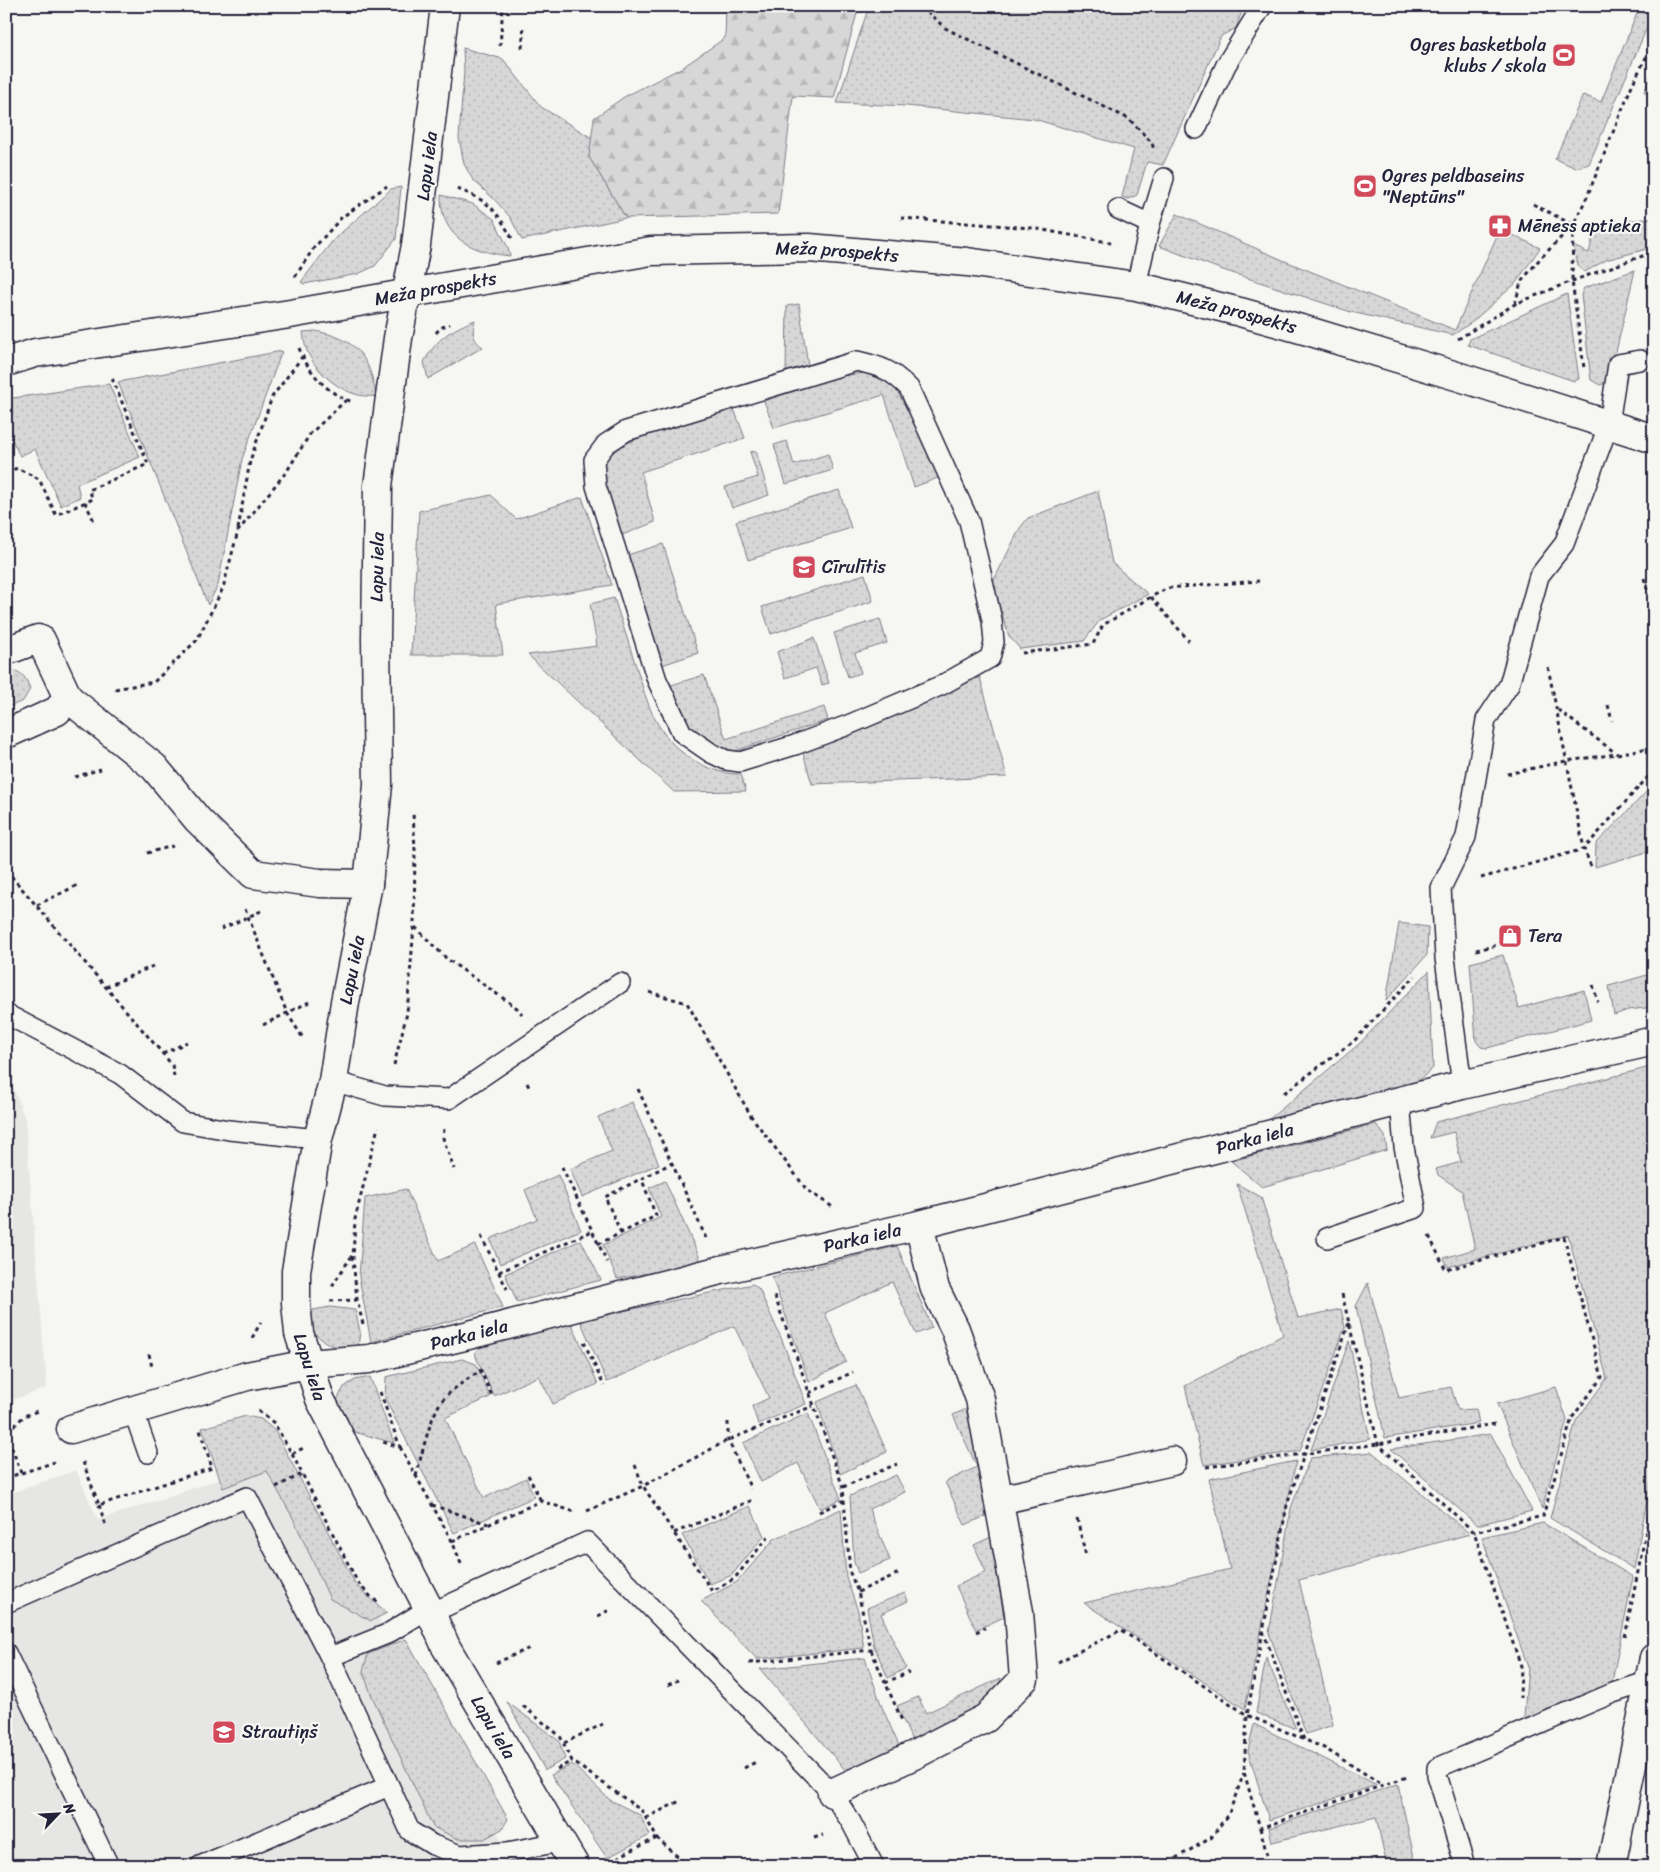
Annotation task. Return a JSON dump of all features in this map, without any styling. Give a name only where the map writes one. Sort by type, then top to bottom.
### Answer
[{"type":"street","name":"Lapu iela","points":[[446,6],[424,190],[416,245],[406,293],[378,486],[376,640],[378,785],[368,884],[345,1002],[333,1081],[318,1139],[296,1271],[296,1303],[299,1332],[320,1399],[430,1611],[446,1647],[575,1866]]},
{"type":"street","name":"Meža prospekts","points":[[6,362],[35,353],[290,314],[522,272],[657,250],[809,248],[967,262],[1136,286],[1240,312],[1463,378],[1654,439]]},
{"type":"street","points":[[6,651],[38,639],[41,640],[68,698],[154,767],[198,820],[253,874],[320,883],[368,884]]},
{"type":"street","points":[[6,734],[57,711],[68,698]]},
{"type":"street","name":"Parka iela","points":[[71,1429],[247,1376],[308,1364],[369,1359],[523,1323],[720,1270],[920,1225],[1462,1085],[1654,1041]]},
{"type":"street","points":[[832,1793],[916,1754],[986,1718],[1024,1679],[1019,1612],[980,1399],[955,1329],[935,1289],[920,1225]]},
{"type":"street","points":[[999,1500],[1172,1460]]},
{"type":"street","points":[[1611,1866],[1651,1670]]},
{"type":"lane","points":[[1196,129],[1226,65],[1262,6]]},
{"type":"lane","points":[[1136,286],[1150,224],[1164,178]]},
{"type":"lane","points":[[1118,209],[1150,224]]},
{"type":"lane","points":[[1462,1085],[1445,958],[1442,888],[1466,837],[1486,720],[1509,685],[1539,576],[1564,544],[1609,424],[1618,364],[1640,360]]},
{"type":"lane","points":[[857,361],[882,367],[909,388],[970,521],[992,620],[994,642],[990,658],[942,685],[848,725],[795,745],[740,762],[726,760],[712,753],[682,733],[657,680],[596,486],[594,460],[606,444],[626,431],[857,361]]},
{"type":"lane","points":[[333,1081],[385,1096],[449,1099],[620,983]]},
{"type":"lane","points":[[6,1014],[120,1074],[183,1122],[229,1130],[318,1139]]},
{"type":"lane","points":[[1327,1238],[1416,1208],[1404,1147],[1400,1102]]},
{"type":"lane","points":[[133,1410],[148,1453]]},
{"type":"lane","points":[[6,1603],[247,1497],[330,1657],[410,1831],[433,1845],[460,1856],[507,1852],[560,1842]]},
{"type":"lane","points":[[330,1657],[387,1634],[430,1611],[587,1542],[832,1793],[851,1822],[874,1866]]},
{"type":"lane","points":[[6,1653],[109,1866]]},
{"type":"lane","points":[[1465,1866],[1436,1775],[1436,1768],[1613,1693],[1651,1670]]},
{"type":"lane","points":[[200,1866],[389,1786]]},
{"type":"path","points":[[500,46],[503,6]]},
{"type":"path","points":[[921,6],[945,28],[1128,119],[1152,143],[1164,178]]},
{"type":"path","points":[[522,48],[524,25]]},
{"type":"path","points":[[1516,304],[1522,282],[1538,261],[1573,224],[1587,197],[1632,85],[1654,42]]},
{"type":"path","points":[[450,186],[477,196],[498,214],[516,246],[522,272]]},
{"type":"path","points":[[1533,204],[1573,224]]},
{"type":"path","points":[[1573,224],[1572,281],[1585,372]]},
{"type":"path","points":[[1452,342],[1516,304],[1572,281],[1654,252]]},
{"type":"path","points":[[434,335],[440,328],[454,322]]},
{"type":"path","points":[[68,698],[154,682],[197,640],[224,588],[238,531],[250,461],[272,397],[302,357]]},
{"type":"path","points":[[6,473],[17,468],[39,479],[56,515],[93,499],[89,490],[148,464],[111,375]]},
{"type":"path","points":[[238,531],[287,471],[310,434],[346,400]]},
{"type":"path","points":[[86,502],[95,523]]},
{"type":"path","points":[[1644,578],[1649,595]]},
{"type":"path","points":[[990,658],[1093,644],[1103,625],[1168,588],[1259,581]]},
{"type":"path","points":[[1151,596],[1189,641]]},
{"type":"path","points":[[1547,663],[1558,709],[1566,761],[1584,849],[1592,869]]},
{"type":"path","points":[[1608,705],[1612,722]]},
{"type":"path","points":[[1558,709],[1617,754]]},
{"type":"path","points":[[1475,782],[1566,761],[1654,747]]},
{"type":"path","points":[[75,777],[110,766]]},
{"type":"path","points":[[1479,879],[1584,849],[1654,770]]},
{"type":"path","points":[[364,1328],[357,1300],[353,1253],[355,1219],[407,1013],[414,926],[415,849],[413,811]]},
{"type":"path","points":[[147,853],[175,846]]},
{"type":"path","points":[[6,870],[172,1065],[183,1122]]},
{"type":"path","points":[[37,905],[78,886]]},
{"type":"path","points":[[243,903],[288,1013],[313,1054],[333,1081]]},
{"type":"path","points":[[221,930],[248,918]]},
{"type":"path","points":[[414,926],[447,959],[517,1008],[542,1036]]},
{"type":"path","points":[[1277,1098],[1354,1041],[1429,961],[1445,958]]},
{"type":"path","points":[[106,987],[153,966]]},
{"type":"path","points":[[620,983],[687,1003],[751,1116],[807,1190],[873,1235]]},
{"type":"path","points":[[1593,986],[1598,1002]]},
{"type":"path","points":[[262,1025],[314,1000],[345,1002]]},
{"type":"path","points":[[163,1054],[187,1042]]},
{"type":"path","points":[[638,1089],[720,1270]]},
{"type":"path","points":[[449,1099],[443,1138],[454,1169]]},
{"type":"path","points":[[621,1233],[605,1196],[642,1180],[672,1163]]},
{"type":"path","points":[[562,1167],[622,1295]]},
{"type":"path","points":[[598,1244],[656,1216],[642,1180]]},
{"type":"path","points":[[1416,1208],[1446,1270],[1564,1237],[1602,1377],[1572,1418],[1543,1516],[1474,1532]]},
{"type":"path","points":[[499,1272],[592,1231]]},
{"type":"path","points":[[481,1236],[523,1323]]},
{"type":"path","points":[[327,1294],[353,1253]]},
{"type":"path","points":[[762,1260],[843,1487],[850,1573],[858,1592],[871,1650],[916,1754]]},
{"type":"path","points":[[1342,1294],[1378,1444],[1474,1532],[1522,1666],[1518,1733]]},
{"type":"path","points":[[322,1302],[357,1300]]},
{"type":"path","points":[[570,1309],[604,1386]]},
{"type":"path","points":[[247,1342],[254,1336],[264,1315]]},
{"type":"path","points":[[1172,1866],[1176,1858],[1211,1838],[1229,1813],[1244,1772],[1247,1715],[1287,1505],[1349,1323]]},
{"type":"path","points":[[149,1354],[154,1375]]},
{"type":"path","points":[[416,1476],[428,1434],[440,1404],[466,1379],[481,1371]]},
{"type":"path","points":[[808,1393],[853,1372]]},
{"type":"path","points":[[377,1384],[400,1447],[452,1541],[465,1572]]},
{"type":"path","points":[[256,1404],[258,1411],[274,1423],[292,1454],[309,1445]]},
{"type":"path","points":[[452,1541],[541,1501],[581,1514],[643,1486],[728,1440],[813,1406]]},
{"type":"path","points":[[6,1428],[14,1426],[24,1416],[41,1410]]},
{"type":"path","points":[[728,1422],[728,1440],[751,1489]]},
{"type":"path","points":[[1172,1460],[1203,1467],[1378,1444],[1495,1424]]},
{"type":"path","points":[[6,1432],[21,1473]]},
{"type":"path","points":[[375,1440],[400,1447]]},
{"type":"path","points":[[6,1478],[57,1461]]},
{"type":"path","points":[[843,1487],[897,1464]]},
{"type":"path","points":[[634,1465],[643,1486],[712,1591],[734,1579],[769,1536]]},
{"type":"path","points":[[528,1475],[541,1501]]},
{"type":"path","points":[[674,1533],[753,1500]]},
{"type":"path","points":[[819,1512],[845,1500]]},
{"type":"path","points":[[432,1505],[489,1524]]},
{"type":"path","points":[[858,1592],[901,1572]]},
{"type":"path","points":[[1024,1679],[1121,1630],[1247,1715],[1324,1748],[1383,1785]]},
{"type":"path","points":[[1263,1631],[1304,1740]]},
{"type":"path","points":[[489,1667],[532,1647]]},
{"type":"path","points":[[708,1667],[871,1650]]},
{"type":"path","points":[[885,1683],[909,1672]]},
{"type":"path","points":[[517,1700],[560,1736],[572,1761],[642,1811],[656,1838],[688,1866]]},
{"type":"path","points":[[564,1743],[603,1724]]},
{"type":"path","points":[[1260,1828],[1436,1768]]},
{"type":"path","points":[[1244,1772],[1267,1855]]},
{"type":"path","points":[[646,1818],[680,1801]]},
{"type":"path","points":[[604,1864],[656,1838]]},
{"type":"shaded area","points":[[6,1067],[25,1119],[47,1388],[6,1402]]},
{"type":"shaded area","name":"Strautiņš","points":[[247,1428],[355,1601],[377,1616],[496,1830],[514,1866],[6,1866],[6,1495],[76,1470],[98,1520],[232,1475]]},
{"type":"green space","points":[[726,6],[859,6],[834,98],[793,96],[778,214],[626,218],[589,157],[594,118],[624,97],[683,67],[725,38]]},
{"type":"green space","points":[[869,6],[1230,6],[1242,11],[1236,28],[1221,36],[1163,165],[1147,162],[1137,195],[1128,199],[1122,197],[1134,149],[1034,119],[907,106],[837,103]]},
{"type":"green space","points":[[1640,6],[1654,6],[1654,11],[1589,164],[1576,168],[1555,159],[1583,95],[1601,102]]},
{"type":"green space","points":[[463,48],[503,59],[541,107],[592,138],[589,157],[626,218],[522,240],[510,217],[473,180],[464,164],[459,138],[464,71]]},
{"type":"green space","points":[[1654,68],[1654,93],[1644,92]]},
{"type":"green space","points":[[401,187],[396,239],[375,266],[358,274],[304,284],[301,282],[334,239],[391,189]]},
{"type":"green space","points":[[441,195],[473,204],[494,219],[510,256],[483,251],[461,240],[452,232],[446,222],[442,210]]},
{"type":"green space","points":[[1177,214],[1285,261],[1455,330],[1500,229],[1540,248],[1515,284],[1472,322],[1453,335],[1351,312],[1220,269],[1159,246]]},
{"type":"green space","points":[[1654,218],[1654,247],[1606,260],[1585,272],[1579,268],[1573,246],[1589,253],[1596,224]]},
{"type":"green space","points":[[1635,270],[1609,382],[1600,385],[1591,380],[1581,295],[1584,288]]},
{"type":"green space","points":[[1567,294],[1579,379],[1574,381],[1468,345],[1470,339]]},
{"type":"green space","points":[[799,304],[808,365],[786,372],[787,306]]},
{"type":"green space","points":[[475,320],[473,328],[475,339],[483,347],[428,379],[424,362],[434,346],[451,332]]},
{"type":"green space","points":[[315,331],[341,339],[351,344],[359,352],[370,370],[376,396],[355,394],[325,376],[310,358],[305,344],[303,332]]},
{"type":"green space","points":[[282,351],[242,459],[218,585],[208,605],[118,382]]},
{"type":"green space","points":[[865,373],[885,381],[896,389],[943,476],[914,487],[884,395],[774,428],[764,401],[840,376]]},
{"type":"green space","points":[[109,384],[140,457],[77,484],[80,497],[61,506],[35,449],[20,456],[6,428],[6,399]]},
{"type":"green space","points":[[734,409],[745,438],[641,472],[655,522],[620,536],[603,481],[602,464],[613,449],[644,436]]},
{"type":"green space","points":[[787,441],[794,465],[828,454],[833,470],[786,484],[774,445]]},
{"type":"green space","points":[[756,451],[769,495],[732,508],[725,487],[758,477],[750,452]]},
{"type":"green space","points":[[839,490],[851,528],[748,560],[736,521]]},
{"type":"green space","points":[[1098,491],[1112,563],[1148,594],[1100,620],[1084,641],[1020,649],[1009,636],[992,584],[1020,528],[1028,518]]},
{"type":"green space","points":[[491,495],[516,519],[582,497],[612,585],[496,604],[503,655],[411,655],[419,511]]},
{"type":"green space","points":[[663,544],[698,653],[662,665],[627,555]]},
{"type":"green space","points":[[865,574],[873,601],[771,634],[762,607]]},
{"type":"green space","points":[[614,598],[648,703],[654,718],[663,732],[678,749],[698,762],[719,771],[741,774],[746,791],[674,792],[528,655],[597,646],[590,604]]},
{"type":"green space","points":[[880,619],[887,643],[855,653],[861,673],[848,677],[834,633]]},
{"type":"green space","points":[[814,638],[829,683],[822,685],[816,668],[785,678],[777,652]]},
{"type":"green space","points":[[10,669],[23,676],[30,689],[23,701],[6,708],[6,670]]},
{"type":"green space","points":[[704,675],[726,739],[824,707],[828,720],[735,751],[714,746],[695,733],[678,715],[668,686]]},
{"type":"green space","points":[[980,677],[1007,777],[812,784],[803,753]]},
{"type":"green space","points":[[1654,784],[1654,850],[1595,867],[1596,844]]},
{"type":"green space","points":[[1399,923],[1428,927],[1427,955],[1386,1001]]},
{"type":"green space","points":[[1503,955],[1519,1008],[1584,990],[1591,1020],[1487,1048],[1481,1047],[1476,1041],[1470,963]]},
{"type":"green space","points":[[1429,971],[1433,1068],[1416,1083],[1267,1121],[1359,1044]]},
{"type":"green space","points":[[1654,973],[1654,1007],[1628,1010],[1614,1015],[1609,986]]},
{"type":"green space","points":[[1654,1066],[1654,1463],[1634,1569],[1550,1518],[1576,1421],[1607,1378],[1568,1235],[1448,1267],[1444,1258],[1475,1249],[1462,1191],[1438,1175],[1436,1169],[1461,1162],[1454,1132],[1430,1138],[1436,1122]]},
{"type":"green space","points":[[632,1102],[659,1164],[582,1197],[570,1169],[612,1151],[598,1117]]},
{"type":"green space","points":[[1376,1124],[1385,1136],[1387,1150],[1262,1187],[1231,1161]]},
{"type":"green space","points":[[558,1175],[581,1230],[500,1264],[490,1239],[537,1219],[525,1190]]},
{"type":"green space","points":[[665,1181],[702,1263],[617,1279],[603,1245],[661,1217],[649,1188]]},
{"type":"green space","points":[[1237,1184],[1261,1197],[1298,1318],[1341,1309],[1345,1327],[1300,1451],[1204,1465],[1185,1386],[1283,1335]]},
{"type":"green space","points":[[406,1189],[438,1261],[475,1245],[503,1307],[371,1342],[359,1277],[365,1198]]},
{"type":"green space","points":[[581,1240],[601,1280],[517,1302],[505,1274]]},
{"type":"green space","points":[[897,1246],[932,1328],[916,1334],[892,1282],[825,1313],[846,1362],[809,1382],[772,1277]]},
{"type":"green space","points":[[1368,1283],[1399,1398],[1451,1387],[1458,1410],[1476,1409],[1479,1423],[1385,1438],[1356,1306]]},
{"type":"green space","points":[[753,1284],[759,1289],[782,1340],[806,1404],[758,1424],[752,1406],[769,1398],[734,1326],[607,1382],[580,1320]]},
{"type":"green space","points":[[330,1307],[355,1310],[360,1331],[358,1348],[337,1347],[323,1341],[307,1323],[302,1312]]},
{"type":"green space","points":[[571,1322],[598,1384],[553,1404],[539,1376],[494,1396],[476,1357],[475,1345]]},
{"type":"green space","points":[[1349,1341],[1370,1439],[1311,1450]]},
{"type":"green space","points":[[462,1359],[476,1364],[490,1397],[445,1418],[484,1498],[526,1478],[534,1497],[454,1533],[385,1399],[386,1377]]},
{"type":"green space","points":[[370,1377],[394,1443],[340,1428],[334,1414],[338,1398],[344,1387],[355,1380]]},
{"type":"green space","points":[[856,1385],[887,1452],[840,1474],[817,1402]]},
{"type":"green space","points":[[1556,1387],[1567,1420],[1542,1509],[1497,1404]]},
{"type":"green space","points":[[966,1409],[980,1467],[986,1516],[965,1525],[945,1482],[977,1467],[953,1415]]},
{"type":"green space","points":[[808,1413],[841,1499],[820,1509],[798,1463],[761,1482],[743,1443]]},
{"type":"green space","points":[[246,1416],[261,1419],[275,1431],[356,1585],[387,1613],[371,1621],[330,1599],[294,1520],[267,1471],[223,1488],[202,1428]]},
{"type":"green space","points":[[1491,1434],[1532,1511],[1477,1525],[1391,1449]]},
{"type":"green space","points":[[1372,1452],[1470,1534],[1299,1580],[1333,1725],[1306,1734],[1269,1633],[1291,1508],[1310,1458]]},
{"type":"green space","points":[[1296,1461],[1245,1709],[1084,1603],[1230,1569],[1209,1479]]},
{"type":"green space","points":[[896,1475],[905,1492],[869,1509],[890,1560],[858,1573],[854,1562],[850,1496]]},
{"type":"green space","points":[[750,1506],[764,1536],[732,1575],[710,1584],[682,1535]]},
{"type":"green space","points":[[841,1509],[846,1577],[858,1611],[864,1648],[757,1659],[701,1601],[737,1582],[774,1539]]},
{"type":"green space","points":[[1543,1523],[1633,1577],[1610,1692],[1523,1729],[1528,1667],[1482,1537]]},
{"type":"green space","points":[[991,1537],[1004,1617],[976,1630],[956,1586],[986,1572],[974,1545]]},
{"type":"green space","points":[[905,1593],[908,1601],[881,1614],[906,1668],[888,1678],[874,1646],[867,1608]]},
{"type":"green space","points":[[406,1639],[508,1819],[502,1829],[484,1839],[458,1839],[433,1827],[371,1694],[363,1671],[368,1654]]},
{"type":"green space","points":[[1266,1657],[1296,1729],[1256,1713]]},
{"type":"green space","points":[[865,1658],[882,1707],[900,1748],[846,1771],[760,1669]]},
{"type":"green space","points":[[1001,1678],[990,1707],[913,1743],[897,1706],[918,1697],[926,1713]]},
{"type":"green space","points":[[507,1702],[559,1741],[565,1759],[545,1770]]},
{"type":"green space","points":[[1254,1724],[1377,1785],[1269,1820],[1248,1751]]},
{"type":"green space","points":[[572,1764],[610,1800],[640,1815],[650,1835],[607,1858],[551,1775]]},
{"type":"green space","points":[[1398,1784],[1416,1866],[1387,1866],[1376,1817],[1272,1842],[1269,1828]]},
{"type":"place","name":"Ogres basketbola klubs / skola","points":[[1564,55]]},
{"type":"place","name":"Ogres peldbaseins \"Neptūns\"","points":[[1365,186]]},
{"type":"place","name":"Mēness aptieka","points":[[1500,226]]},
{"type":"place","name":"Cīrulītis","points":[[804,567]]},
{"type":"place","name":"Tera","points":[[1510,936]]},
{"type":"place","name":"Strautiņš","points":[[224,1732]]}]
